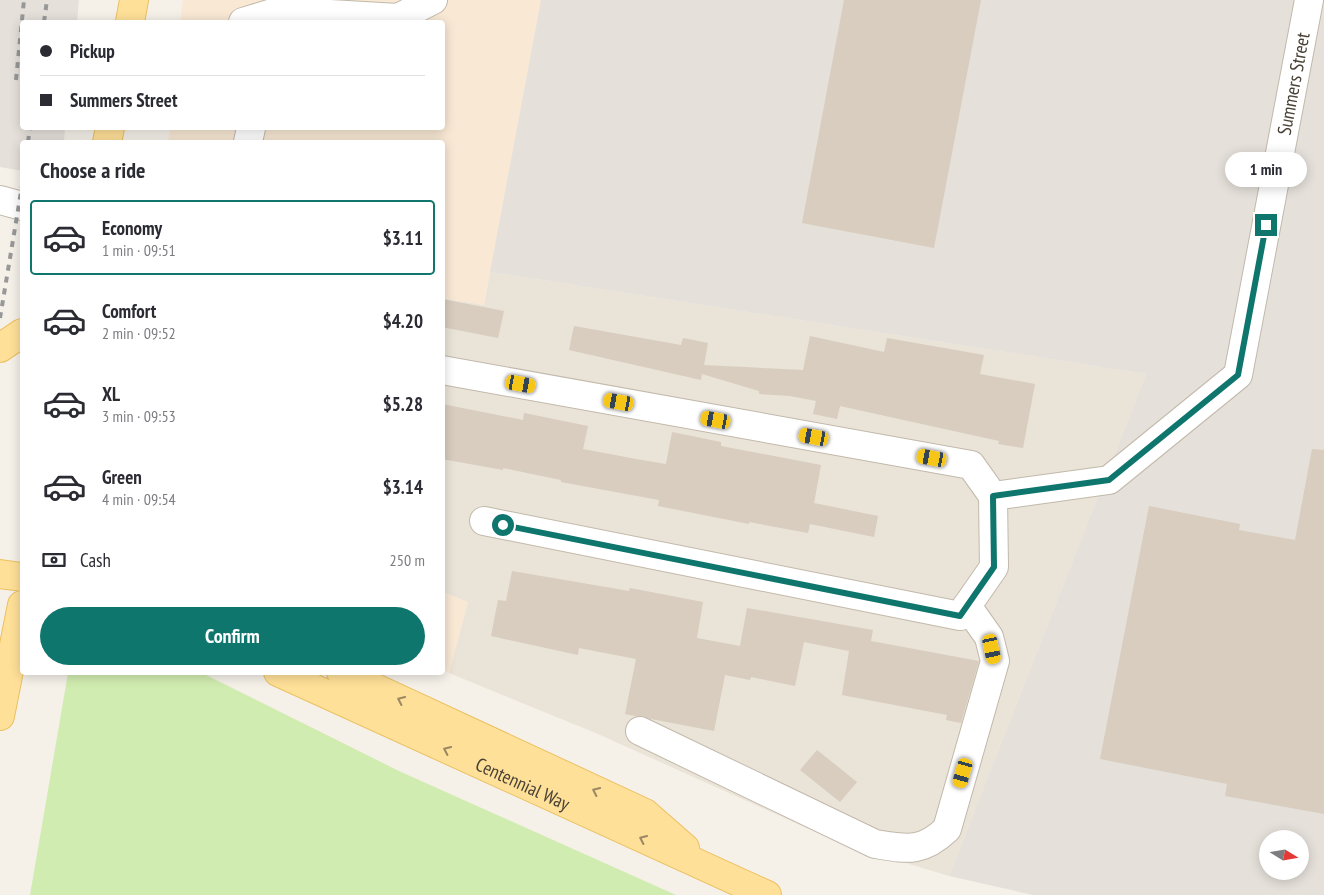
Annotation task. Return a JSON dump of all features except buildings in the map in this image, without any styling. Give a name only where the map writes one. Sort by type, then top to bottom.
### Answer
[{"type":"main road","points":[[130,20],[134,0]]},
{"type":"main road","points":[[0,348],[20,334]]},
{"type":"main road","points":[[0,574],[20,577]]},
{"type":"main road","points":[[0,716],[20,615]]},
{"type":"main road","name":"Centennial Way","points":[[285,675],[767,895]]},
{"type":"main road","points":[[347,675],[645,813],[706,868]]},
{"type":"street","points":[[250,20],[280,11],[398,18],[433,0]]},
{"type":"street","name":"Summers Street","points":[[993,496],[1109,480],[1238,375],[1309,0]]},
{"type":"street","points":[[0,200],[20,205]]},
{"type":"street","points":[[445,371],[971,466],[993,496],[994,567],[960,616],[484,521]]},
{"type":"street","points":[[640,731],[875,844],[911,850],[934,842],[947,829],[994,661],[990,637],[967,606]]},
{"type":"shaded area","points":[[0,0],[79,0],[77,20],[20,20],[20,130],[65,130],[64,140],[20,140],[20,171],[0,167]]},
{"type":"shaded area","points":[[183,0],[541,0],[484,305],[445,298],[445,140],[168,140],[170,130],[445,130],[445,20],[180,20]]},
{"type":"shaded area","points":[[541,0],[1324,0],[1324,895],[1033,895],[949,876],[1146,374],[490,272]]},
{"type":"shaded area","points":[[490,272],[1146,374],[949,876],[840,843],[598,734],[449,673],[468,602],[445,593],[445,298],[484,305]]},
{"type":"shaded area","points":[[445,593],[468,602],[449,673],[445,670]]},
{"type":"green space","points":[[68,675],[206,675],[399,771],[676,895],[30,895]]},
{"type":"railway","points":[[22,20],[24,0]]},
{"type":"railway","points":[[44,20],[47,0]]},
{"type":"railway","points":[[16,80],[20,40]]},
{"type":"railway","points":[[28,140],[30,130]]},
{"type":"railway","points":[[0,318],[20,198]]},
{"type":"route","points":[[503,525],[960,616],[994,567],[993,496],[1109,480],[1238,375],[1266,225]]}]
